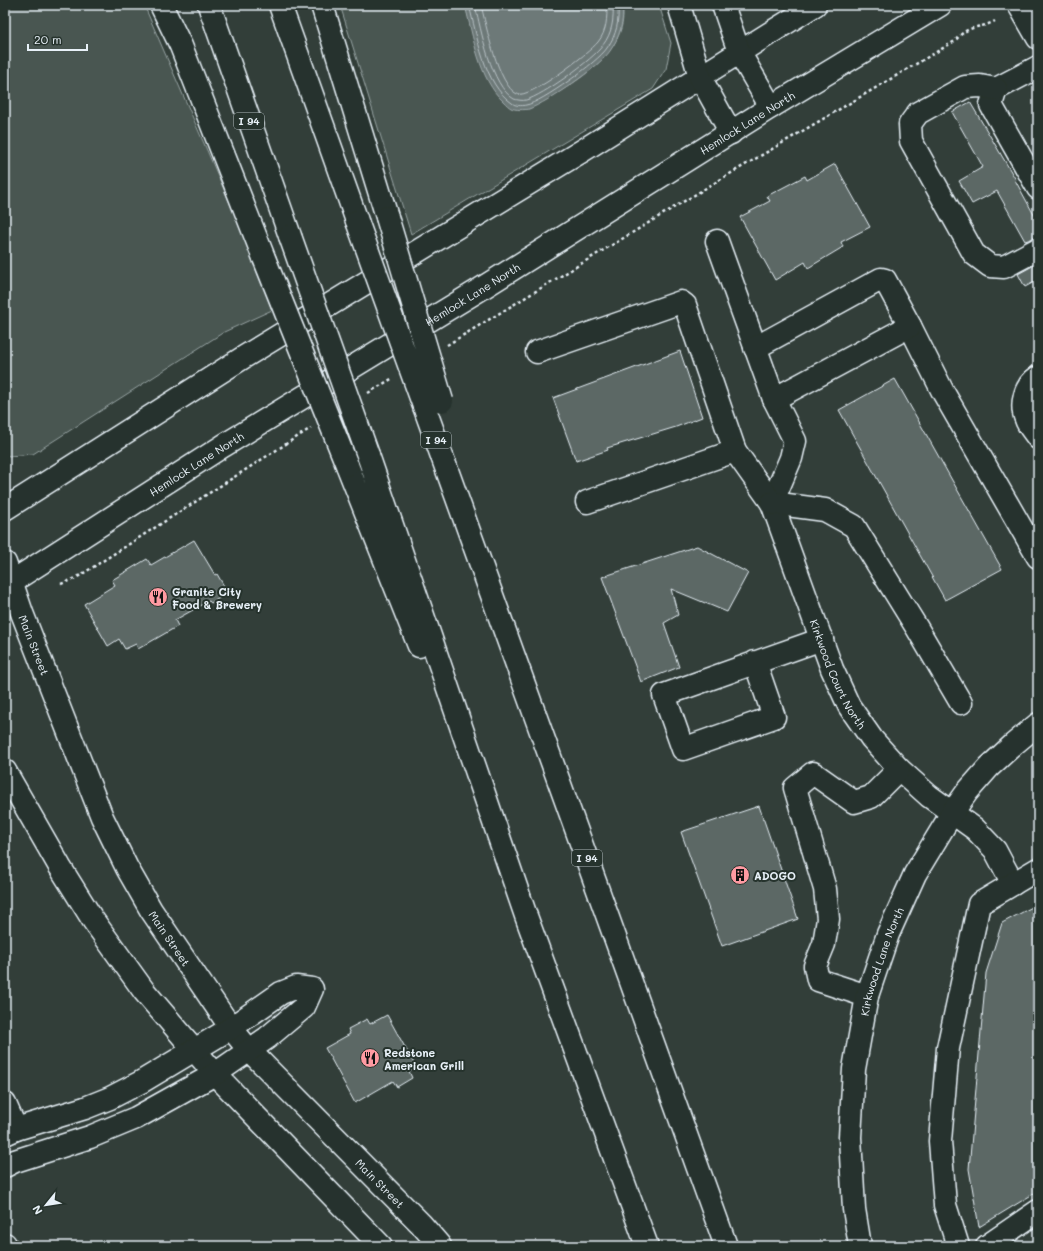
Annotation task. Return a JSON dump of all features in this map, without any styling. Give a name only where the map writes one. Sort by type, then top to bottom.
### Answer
[{"type":"main road","points":[[161,5],[181,46],[526,916]]},
{"type":"main road","name":"I 94","points":[[209,5],[368,455],[526,916],[646,1246]]},
{"type":"main road","name":"I 94","points":[[280,5],[357,221],[434,405],[447,470],[726,1246]]},
{"type":"main road","points":[[322,5],[387,217],[434,405]]},
{"type":"main road","points":[[679,5],[700,77],[731,133]]},
{"type":"main road","points":[[724,5],[739,52],[771,107]]},
{"type":"main road","points":[[5,509],[198,386],[450,233],[815,5]]},
{"type":"main road","name":"Hemlock Lane North","points":[[7,577],[223,446],[771,107],[940,5]]},
{"type":"main road","points":[[1019,5],[1038,38]]},
{"type":"main road","points":[[1038,67],[996,89],[980,86],[965,87],[918,113],[910,124],[911,141],[974,254],[990,266],[1004,267],[1038,248]]},
{"type":"main road","points":[[996,89],[990,106],[1038,188]]},
{"type":"main road","points":[[717,241],[774,399],[795,441],[790,458],[772,502],[825,510],[854,526],[961,703]]},
{"type":"main road","points":[[755,348],[881,279],[885,280],[943,392],[1038,557]]},
{"type":"main road","name":"Kirkwood Court North","points":[[537,352],[681,302],[685,306],[735,451],[772,502],[832,669],[849,706],[872,739],[899,769],[929,796],[975,829],[995,850],[1013,884]]},
{"type":"main road","points":[[774,399],[910,326]]},
{"type":"main road","points":[[1038,377],[1025,392],[1024,405],[1026,419],[1038,438]]},
{"type":"main road","points":[[587,502],[735,451]]},
{"type":"main road","name":"Main Street","points":[[7,577],[102,817],[124,862],[151,910],[231,1028],[249,1050],[421,1224],[440,1246]]},
{"type":"main road","points":[[755,662],[774,717],[683,749],[664,695],[755,662],[822,639]]},
{"type":"main road","name":"Kirkwood Lane North","points":[[860,1246],[854,1209],[850,1137],[854,1069],[867,996],[888,934],[915,874],[952,813],[967,792],[989,767],[1038,724]]},
{"type":"main road","points":[[867,996],[818,980],[815,966],[824,944],[828,919],[825,889],[795,788],[813,773],[854,802],[871,797],[899,769]]},
{"type":"main road","points":[[5,772],[60,867],[93,920],[144,991],[215,1074],[381,1246]]},
{"type":"main road","points":[[958,1246],[945,1205],[940,1141],[948,1048],[979,904],[1038,869]]},
{"type":"main road","points":[[5,1104],[11,1131],[85,1108],[110,1098],[140,1082],[231,1028],[281,993],[296,987],[312,989],[304,1006],[268,1037],[215,1074],[136,1118],[90,1137],[15,1161],[5,1166]]},
{"type":"main road","points":[[987,1246],[1038,1211]]},
{"type":"path","points":[[442,348],[706,188],[955,41],[960,34],[968,29],[979,26],[987,26],[995,21]]},
{"type":"path","points":[[362,397],[396,376]]},
{"type":"path","points":[[60,584],[76,578],[316,425]]},
{"type":"shaded area","points":[[5,5],[144,5],[251,252],[272,310],[224,332],[33,454],[9,456],[5,454]]},
{"type":"shaded area","points":[[340,5],[465,5],[475,42],[528,109],[576,81],[592,69],[606,55],[617,40],[622,23],[622,5],[659,5],[671,43],[666,69],[653,89],[411,234]]},
{"type":"water","points":[[465,5],[622,5],[623,17],[619,35],[610,51],[604,58],[585,75],[548,99],[529,109],[523,110],[511,108],[507,105],[495,93],[488,82],[474,44]]},
{"type":"building","points":[[970,102],[1016,180],[1038,222],[1038,237],[1025,241],[997,191],[972,204],[959,181],[983,167],[952,112]]},
{"type":"building","points":[[835,164],[870,227],[841,242],[843,247],[808,268],[805,262],[775,280],[740,217],[770,201],[767,196],[805,176],[807,180]]},
{"type":"building","points":[[1038,263],[1038,280],[1025,287],[1018,274]]},
{"type":"building","points":[[680,351],[702,417],[676,427],[607,448],[608,450],[576,461],[553,398]]},
{"type":"building","points":[[895,379],[1002,569],[945,600],[839,410]]},
{"type":"building","name":"Granite City Food & Brewery","points":[[194,540],[215,575],[217,574],[228,593],[211,603],[209,601],[175,620],[178,626],[138,649],[136,644],[125,649],[119,639],[108,646],[84,604],[115,585],[112,580],[147,559],[151,565]]},
{"type":"building","points":[[697,546],[748,573],[727,612],[671,589],[678,615],[664,623],[679,667],[641,682],[602,577]]},
{"type":"building","name":"ADOGO","points":[[759,806],[798,919],[722,946],[681,832]]},
{"type":"building","points":[[1038,904],[1038,1191],[979,1227],[969,1169],[986,973],[1002,923]]},
{"type":"building","name":"Redstone American Grill","points":[[387,1015],[416,1067],[409,1071],[412,1078],[397,1087],[393,1081],[355,1103],[325,1048],[350,1034],[348,1029],[367,1019],[370,1024]]},
{"type":"place","name":"Granite City Food & Brewery","points":[[158,597]]},
{"type":"place","name":"ADOGO","points":[[740,875]]},
{"type":"place","name":"Redstone American Grill","points":[[370,1058]]}]
